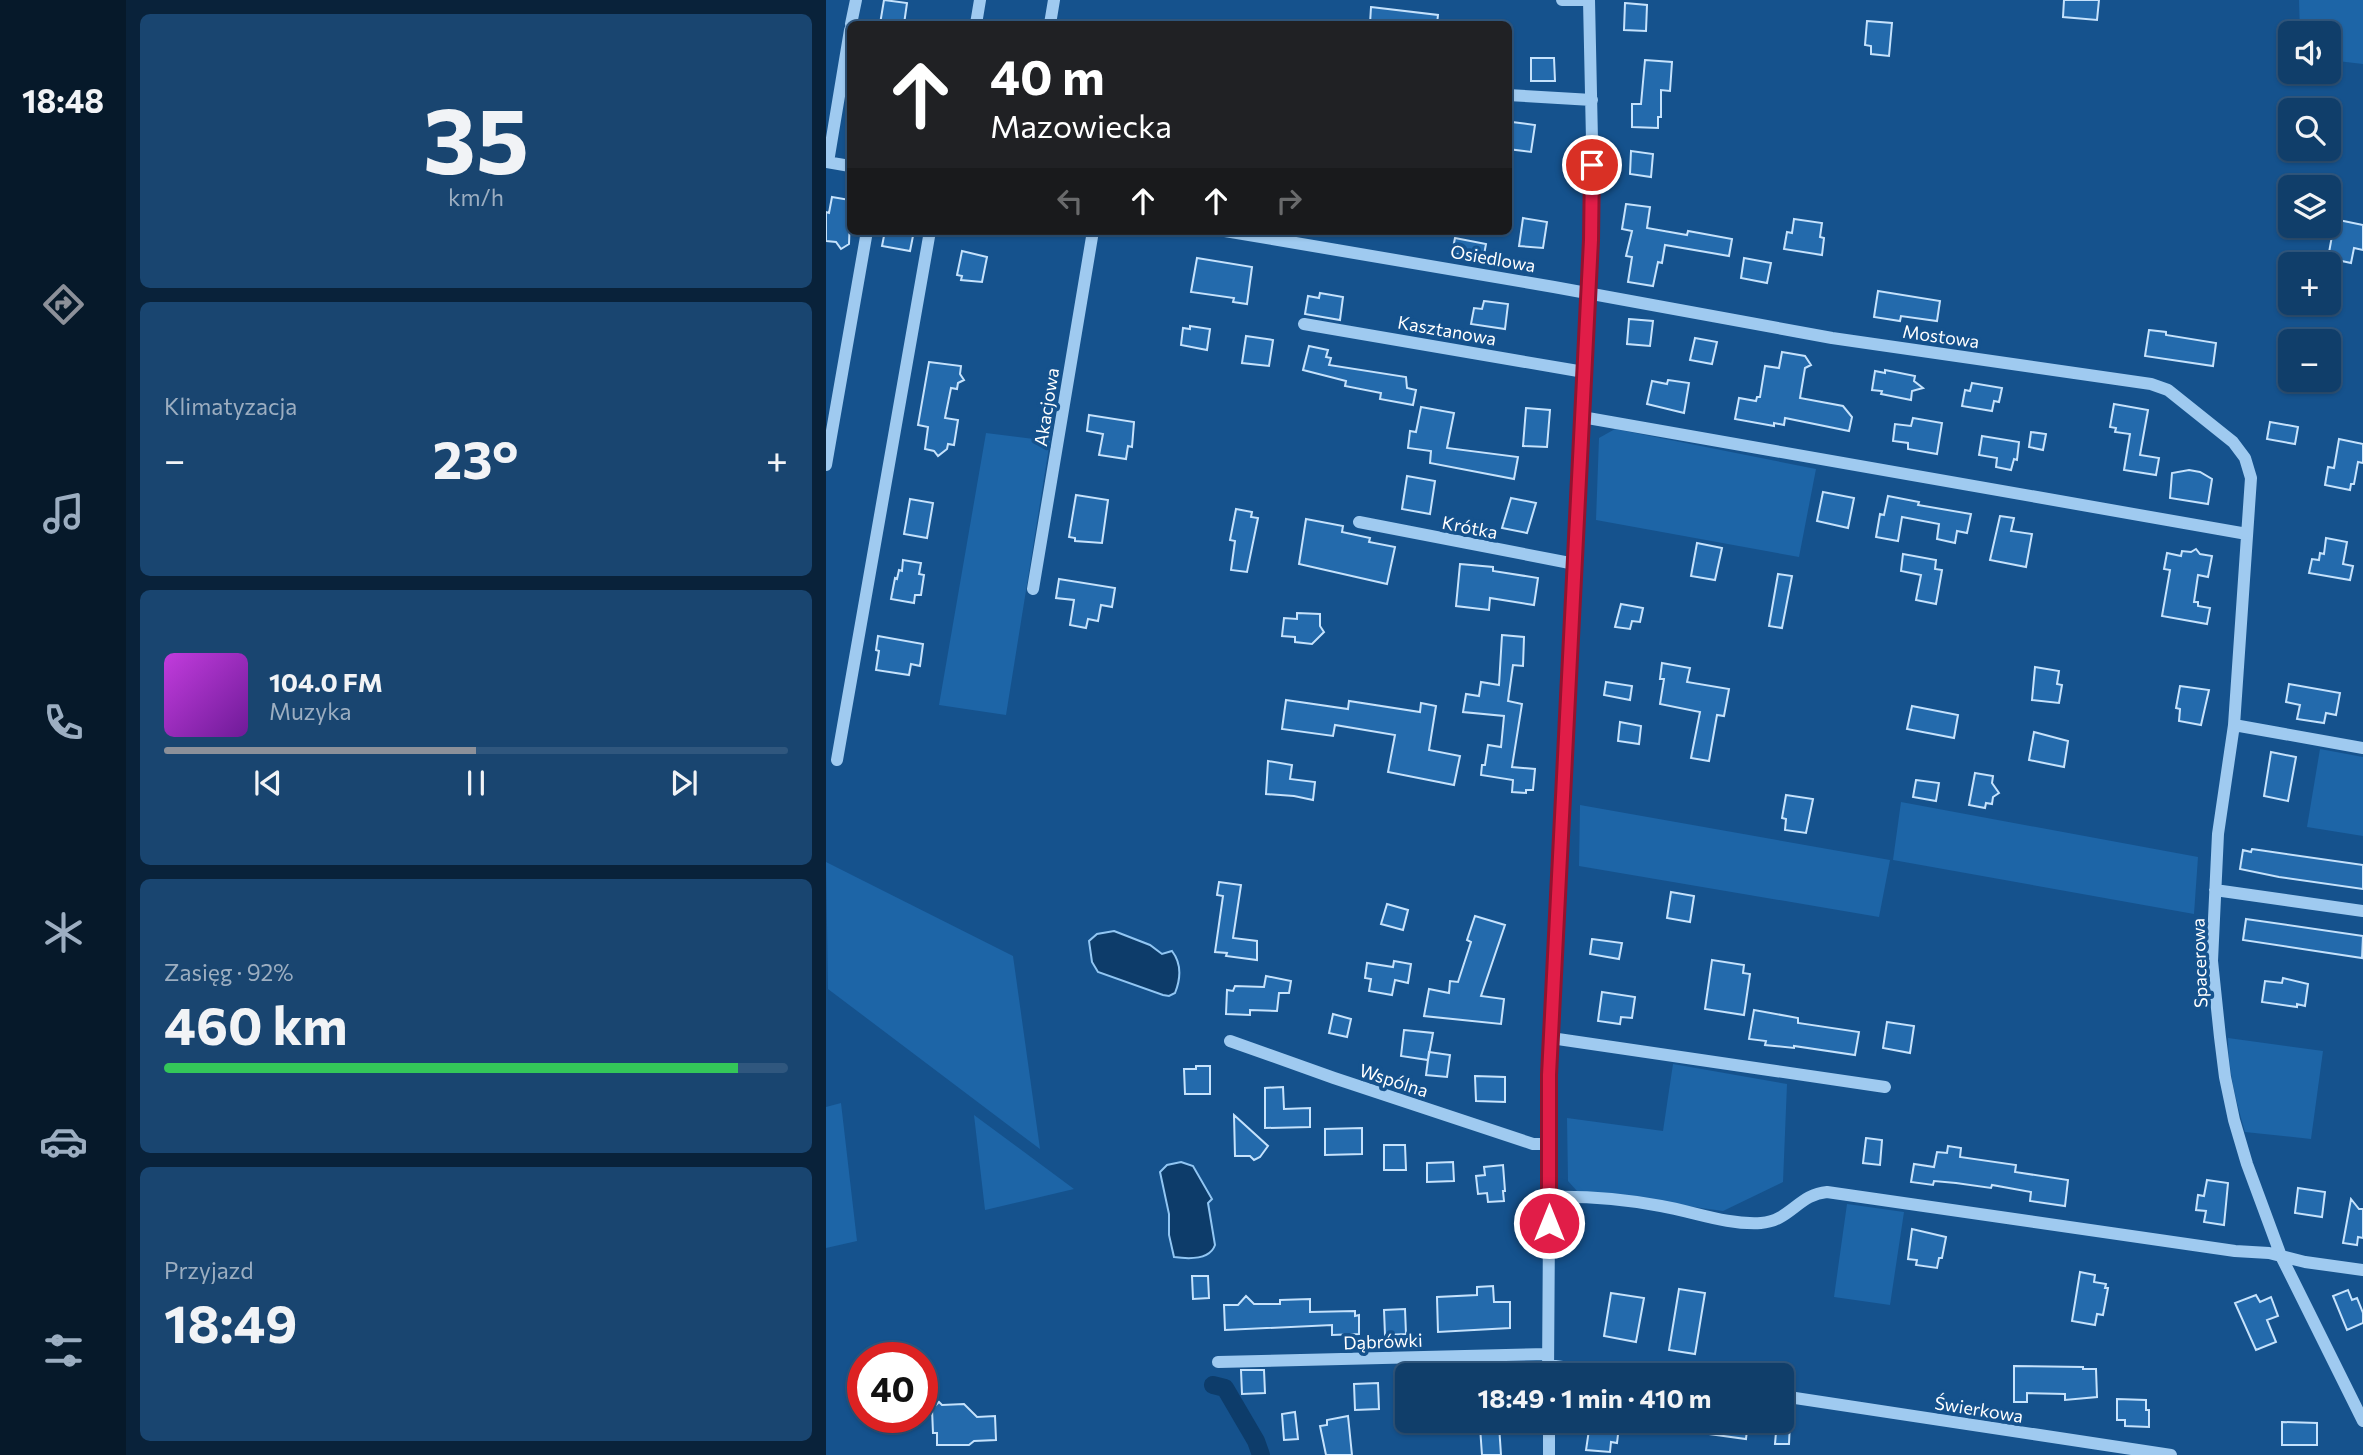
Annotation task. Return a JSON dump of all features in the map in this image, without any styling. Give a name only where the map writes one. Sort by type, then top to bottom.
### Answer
[{"type":"street","points":[[852,21],[856,0]]},
{"type":"street","points":[[976,21],[980,0]]},
{"type":"street","points":[[1050,21],[1054,0]]},
{"type":"street","points":[[1548,1363],[1548,1129],[1551,1038],[1592,187],[1592,100],[1587,0],[1562,0]]},
{"type":"street","points":[[847,47],[827,162],[847,165]]},
{"type":"street","points":[[1512,95],[1592,100]]},
{"type":"street","points":[[826,465],[866,235]]},
{"type":"street","points":[[837,760],[929,235]]},
{"type":"street","name":"Akacjowa","points":[[1033,589],[1092,235]]},
{"type":"street","name":"Osiedlowa","points":[[1248,235],[1588,293]]},
{"type":"street","name":"Mostowa","points":[[1588,293],[1832,338],[2151,384],[2168,390],[2233,442],[2245,458],[2251,478]]},
{"type":"street","name":"Kasztanowa","points":[[1304,324],[1584,372]]},
{"type":"street","points":[[1582,417],[2247,534]]},
{"type":"street","name":"Spacerowa","points":[[2251,478],[2234,725],[2218,834],[2215,890],[2212,961],[2225,1077],[2247,1164],[2281,1256],[2363,1422]]},
{"type":"street","name":"Krótka","points":[[1359,522],[1575,564]]},
{"type":"street","points":[[2234,725],[2363,748]]},
{"type":"street","points":[[2215,890],[2363,911]]},
{"type":"street","points":[[1551,1038],[1885,1087]]},
{"type":"street","name":"Wspólna","points":[[1230,1041],[1533,1144],[1549,1144]]},
{"type":"street","points":[[1549,1197],[1613,1198],[1664,1206],[1720,1220],[1751,1223],[1776,1220],[1808,1195],[1827,1192],[2363,1270]]},
{"type":"street","name":"Dąbrówki","points":[[1218,1362],[1395,1364]]},
{"type":"street","name":"Świerkowa","points":[[1794,1398],[2172,1455]]},
{"type":"street","points":[[1549,1433],[1549,1455]]},
{"type":"shaded area","points":[[2299,0],[2363,0],[2363,64],[2341,61],[2341,21],[2300,21]]},
{"type":"shaded area","points":[[1615,429],[1816,469],[1799,557],[1596,520],[1599,438]]},
{"type":"shaded area","points":[[986,433],[1050,441],[1006,715],[939,705]]},
{"type":"shaded area","points":[[2320,749],[2363,757],[2363,836],[2307,827]]},
{"type":"shaded area","points":[[1901,802],[2198,857],[2194,914],[1893,860]]},
{"type":"shaded area","points":[[1580,805],[1890,860],[1879,917],[1579,866]]},
{"type":"shaded area","points":[[826,862],[1013,956],[1040,1149],[828,989]]},
{"type":"shaded area","points":[[1114,931],[1150,945],[1162,954],[1172,951],[1178,961],[1179,971],[1175,993],[1163,995],[1098,972],[1092,962],[1089,941],[1097,934]]},
{"type":"shaded area","points":[[2228,1038],[2323,1051],[2311,1139],[2245,1132],[2231,1074]]},
{"type":"shaded area","points":[[1673,1064],[1787,1084],[1783,1182],[1723,1211],[1577,1191],[1568,1181],[1567,1118],[1663,1131]]},
{"type":"shaded area","points":[[841,1103],[857,1241],[826,1248],[826,1107]]},
{"type":"shaded area","points":[[974,1115],[1074,1189],[985,1210]]},
{"type":"shaded area","points":[[1181,1162],[1193,1166],[1212,1199],[1208,1203],[1215,1245],[1204,1256],[1174,1257],[1160,1172],[1167,1165]]},
{"type":"shaded area","points":[[1847,1204],[1904,1212],[1890,1305],[1834,1297]]},
{"type":"building","points":[[884,0],[907,3],[904,21],[880,21]]},
{"type":"building","points":[[2064,0],[2099,0],[2097,20],[2063,17]]},
{"type":"building","points":[[1625,3],[1647,5],[1646,31],[1624,30]]},
{"type":"building","points":[[1371,7],[1438,15],[1437,21],[1370,21]]},
{"type":"building","points":[[1867,21],[1892,23],[1889,56],[1871,54],[1871,46],[1865,45]]},
{"type":"building","points":[[1531,58],[1554,58],[1555,81],[1531,81]]},
{"type":"building","points":[[1645,60],[1672,62],[1670,91],[1661,90],[1661,117],[1658,117],[1658,128],[1632,127],[1632,104],[1641,104]]},
{"type":"building","points":[[1512,122],[1535,125],[1531,152],[1512,150]]},
{"type":"building","points":[[1631,151],[1653,154],[1651,177],[1630,174]]},
{"type":"building","points":[[832,197],[847,200],[849,244],[841,249],[836,242],[826,241],[826,212],[829,213]]},
{"type":"building","points":[[1626,204],[1650,207],[1647,228],[1687,235],[1688,231],[1732,239],[1729,256],[1665,245],[1662,263],[1658,262],[1653,286],[1628,282],[1632,257],[1626,256],[1632,231],[1622,229]]},
{"type":"building","points":[[1523,218],[1547,222],[1543,248],[1519,246]]},
{"type":"building","points":[[1794,219],[1822,223],[1822,255],[1784,249],[1787,232],[1792,233]]},
{"type":"building","points":[[2341,220],[2363,225],[2363,250],[2354,248],[2351,263],[2341,261],[2341,252],[2329,252],[2332,238],[2341,238]]},
{"type":"building","points":[[884,235],[913,235],[910,251],[882,246]]},
{"type":"building","points":[[1455,238],[1486,244],[1483,260],[1452,253]]},
{"type":"building","points":[[962,251],[987,257],[982,282],[961,280],[962,276],[957,275]]},
{"type":"building","points":[[1197,258],[1252,267],[1247,304],[1233,302],[1234,298],[1191,292]]},
{"type":"building","points":[[1744,258],[1771,263],[1767,283],[1741,278]]},
{"type":"building","points":[[1878,291],[1940,301],[1937,321],[1901,316],[1900,321],[1874,317]]},
{"type":"building","points":[[1320,293],[1343,297],[1340,320],[1305,314],[1308,296],[1319,298]]},
{"type":"building","points":[[1484,301],[1508,304],[1505,329],[1471,324],[1474,308],[1482,309]]},
{"type":"building","points":[[1629,319],[1653,321],[1650,346],[1627,344]]},
{"type":"building","points":[[1190,326],[1210,329],[1207,350],[1181,345],[1183,328],[1190,329]]},
{"type":"building","points":[[2149,330],[2216,343],[2213,366],[2145,356]]},
{"type":"building","points":[[1246,336],[1273,340],[1269,366],[1242,363]]},
{"type":"building","points":[[1695,338],[1717,342],[1712,364],[1690,360]]},
{"type":"building","points":[[1309,346],[1328,350],[1326,357],[1331,358],[1329,365],[1406,377],[1407,388],[1416,390],[1413,405],[1380,399],[1381,393],[1345,386],[1346,381],[1303,370]]},
{"type":"building","points":[[1782,352],[1805,356],[1811,365],[1805,368],[1800,398],[1843,406],[1852,417],[1849,431],[1785,418],[1784,425],[1774,423],[1774,426],[1735,419],[1739,398],[1756,401],[1757,397],[1760,397],[1765,366],[1779,368]]},
{"type":"building","points":[[929,362],[961,366],[960,374],[964,380],[958,383],[957,389],[951,388],[945,418],[958,420],[954,445],[948,444],[947,449],[938,456],[934,451],[925,449],[928,427],[918,425]]},
{"type":"building","points":[[1885,370],[1915,376],[1914,381],[1923,388],[1912,391],[1911,400],[1872,390],[1875,371],[1885,373]]},
{"type":"building","points":[[1668,380],[1689,383],[1684,413],[1647,404],[1652,381],[1667,384]]},
{"type":"building","points":[[1972,383],[2002,388],[1999,402],[1994,401],[1992,411],[1962,406],[1965,390],[1970,391]]},
{"type":"building","points":[[2114,404],[2148,410],[2140,455],[2159,458],[2156,475],[2124,470],[2130,434],[2115,432],[2116,428],[2110,427]]},
{"type":"building","points":[[1421,407],[1454,413],[1447,448],[1518,457],[1514,479],[1430,463],[1431,451],[1408,448],[1410,431],[1416,432]]},
{"type":"building","points":[[1526,408],[1550,410],[1547,447],[1523,446]]},
{"type":"building","points":[[1089,415],[1134,422],[1132,447],[1128,446],[1126,459],[1099,455],[1103,434],[1087,431]]},
{"type":"building","points":[[1913,418],[1942,423],[1937,454],[1908,449],[1908,443],[1893,441],[1895,424],[1911,426]]},
{"type":"building","points":[[2270,422],[2298,427],[2295,444],[2267,439]]},
{"type":"building","points":[[2031,432],[2046,434],[2043,450],[2029,447]]},
{"type":"building","points":[[1982,436],[2019,442],[2017,460],[2014,459],[2011,470],[1996,467],[1997,458],[1979,455]]},
{"type":"building","points":[[2339,439],[2363,444],[2363,463],[2358,462],[2354,484],[2351,484],[2350,490],[2325,485],[2328,467],[2334,468]]},
{"type":"building","points":[[2189,470],[2200,472],[2212,479],[2208,504],[2170,498],[2172,473]]},
{"type":"building","points":[[1407,476],[1435,481],[1430,514],[1402,509]]},
{"type":"building","points":[[1823,492],[1854,498],[1848,528],[1817,521]]},
{"type":"building","points":[[1076,495],[1108,500],[1102,543],[1075,541],[1075,538],[1069,537]]},
{"type":"building","points":[[1888,496],[1919,502],[1918,505],[1971,514],[1967,533],[1957,531],[1955,543],[1937,539],[1939,524],[1902,517],[1898,541],[1876,537],[1880,514],[1884,515]]},
{"type":"building","points":[[1511,498],[1536,503],[1527,533],[1502,528]]},
{"type":"building","points":[[910,499],[933,503],[927,538],[904,534]]},
{"type":"building","points":[[1236,509],[1252,512],[1251,517],[1258,518],[1247,572],[1231,570],[1235,541],[1230,540]]},
{"type":"building","points":[[2000,516],[2014,518],[2011,531],[2032,534],[2026,567],[1990,560]]},
{"type":"building","points":[[1306,519],[1343,526],[1342,532],[1370,538],[1369,542],[1395,547],[1387,584],[1299,564]]},
{"type":"building","points":[[2326,538],[2347,542],[2343,564],[2353,566],[2350,580],[2309,573],[2312,559],[2319,560],[2320,553],[2324,554]]},
{"type":"building","points":[[1697,543],[1722,548],[1715,580],[1691,576]]},
{"type":"building","points":[[2196,549],[2200,554],[2212,556],[2208,577],[2198,575],[2194,602],[2198,602],[2198,606],[2210,608],[2207,624],[2162,616],[2170,570],[2164,569],[2167,553],[2181,556],[2182,551],[2191,552]]},
{"type":"building","points":[[1903,554],[1936,560],[1935,569],[1942,570],[1936,604],[1916,600],[1921,575],[1901,571]]},
{"type":"building","points":[[903,560],[921,563],[919,574],[924,575],[921,595],[915,595],[914,603],[891,599],[895,578],[897,579],[899,570],[902,571]]},
{"type":"building","points":[[1460,564],[1493,567],[1493,571],[1538,578],[1534,605],[1490,598],[1489,610],[1456,606]]},
{"type":"building","points":[[1778,574],[1792,576],[1782,628],[1769,626]]},
{"type":"building","points":[[1059,579],[1115,588],[1112,607],[1101,605],[1098,621],[1088,619],[1086,628],[1070,625],[1074,600],[1056,598]]},
{"type":"building","points":[[1621,604],[1643,608],[1640,622],[1632,621],[1630,629],[1615,627]]},
{"type":"building","points":[[1297,613],[1320,614],[1320,626],[1324,632],[1312,644],[1295,642],[1295,637],[1282,636],[1284,618],[1297,619]]},
{"type":"building","points":[[1502,635],[1524,637],[1523,666],[1513,665],[1508,701],[1522,704],[1512,767],[1535,769],[1533,790],[1526,790],[1526,793],[1512,792],[1513,780],[1481,775],[1488,745],[1501,747],[1504,716],[1463,712],[1466,694],[1479,696],[1481,682],[1499,685]]},
{"type":"building","points":[[878,636],[923,644],[920,666],[911,664],[909,675],[876,670]]},
{"type":"building","points":[[1662,663],[1690,668],[1687,682],[1729,689],[1724,716],[1717,715],[1709,761],[1691,758],[1700,712],[1660,704],[1664,679],[1660,679]]},
{"type":"building","points":[[2035,667],[2059,671],[2057,684],[2062,685],[2059,703],[2032,700]]},
{"type":"building","points":[[1606,682],[1632,686],[1630,700],[1604,695]]},
{"type":"building","points":[[2289,684],[2340,693],[2336,715],[2326,713],[2324,723],[2297,719],[2300,705],[2286,702]]},
{"type":"building","points":[[2180,686],[2209,690],[2201,725],[2179,721],[2180,709],[2176,708]]},
{"type":"building","points":[[1286,700],[1348,709],[1349,701],[1420,712],[1421,703],[1436,706],[1429,750],[1460,756],[1454,785],[1388,772],[1395,735],[1335,725],[1333,736],[1282,729]]},
{"type":"building","points":[[1912,706],[1958,715],[1954,738],[1907,729]]},
{"type":"building","points":[[1620,722],[1641,726],[1639,744],[1618,741]]},
{"type":"building","points":[[2034,732],[2068,741],[2064,767],[2029,760]]},
{"type":"building","points":[[2271,752],[2296,757],[2288,801],[2264,796]]},
{"type":"building","points":[[1268,761],[1292,765],[1290,779],[1315,782],[1313,800],[1266,794]]},
{"type":"building","points":[[1975,773],[1993,776],[1992,783],[1999,793],[1993,797],[1992,804],[1986,803],[1985,808],[1969,805]]},
{"type":"building","points":[[1916,780],[1939,783],[1936,801],[1913,797]]},
{"type":"building","points":[[1786,795],[1813,799],[1806,833],[1785,830],[1786,819],[1782,818]]},
{"type":"building","points":[[2252,849],[2363,865],[2363,889],[2240,869],[2243,850],[2251,852]]},
{"type":"building","points":[[1219,882],[1241,885],[1233,938],[1257,941],[1257,960],[1215,952],[1223,896],[1217,895]]},
{"type":"building","points":[[1671,892],[1694,896],[1690,922],[1667,918]]},
{"type":"building","points":[[1387,904],[1408,910],[1403,930],[1381,924]]},
{"type":"building","points":[[1475,916],[1505,925],[1481,996],[1504,999],[1501,1024],[1424,1016],[1429,989],[1449,993],[1450,981],[1458,982],[1471,942],[1467,940]]},
{"type":"building","points":[[2246,919],[2363,936],[2362,958],[2243,940]]},
{"type":"building","points":[[1592,939],[1622,943],[1619,959],[1590,954]]},
{"type":"building","points":[[1712,960],[1744,965],[1743,973],[1750,974],[1744,1015],[1705,1009]]},
{"type":"building","points":[[1394,961],[1411,964],[1408,983],[1395,980],[1392,995],[1369,991],[1371,979],[1365,978],[1367,963],[1393,967]]},
{"type":"building","points":[[1266,976],[1291,981],[1289,993],[1279,993],[1277,1011],[1250,1010],[1250,1015],[1226,1014],[1227,990],[1233,991],[1235,986],[1264,987]]},
{"type":"building","points":[[2283,978],[2308,984],[2305,1006],[2262,1002],[2265,981],[2282,983]]},
{"type":"building","points":[[1602,992],[1635,997],[1632,1018],[1621,1017],[1620,1024],[1598,1021]]},
{"type":"building","points":[[1754,1010],[1798,1018],[1798,1023],[1859,1032],[1855,1055],[1794,1046],[1765,1045],[1766,1041],[1749,1039]]},
{"type":"building","points":[[1333,1014],[1351,1019],[1347,1037],[1329,1033]]},
{"type":"building","points":[[1887,1022],[1914,1026],[1910,1053],[1883,1048]]},
{"type":"building","points":[[1404,1030],[1433,1033],[1428,1060],[1401,1056]]},
{"type":"building","points":[[1429,1052],[1450,1055],[1447,1077],[1426,1075]]},
{"type":"building","points":[[1196,1066],[1210,1066],[1210,1094],[1185,1094],[1184,1069],[1196,1069]]},
{"type":"building","points":[[1475,1076],[1505,1077],[1505,1102],[1476,1101]]},
{"type":"building","points":[[1283,1087],[1284,1109],[1310,1108],[1310,1127],[1265,1128],[1265,1088]]},
{"type":"building","points":[[1234,1115],[1268,1146],[1260,1157],[1254,1160],[1250,1156],[1235,1156]]},
{"type":"building","points":[[1362,1128],[1362,1154],[1325,1155],[1325,1129]]},
{"type":"building","points":[[1866,1138],[1882,1140],[1880,1165],[1863,1163]]},
{"type":"building","points":[[1384,1145],[1405,1145],[1406,1170],[1384,1170]]},
{"type":"building","points":[[1948,1146],[1961,1148],[1960,1157],[2016,1165],[2015,1172],[2068,1180],[2065,1206],[2030,1201],[2031,1192],[1992,1185],[1991,1188],[1934,1181],[1933,1185],[1911,1182],[1914,1164],[1934,1167],[1937,1152],[1947,1153]]},
{"type":"building","points":[[1453,1162],[1454,1181],[1427,1182],[1427,1163]]},
{"type":"building","points":[[1503,1165],[1504,1201],[1488,1202],[1487,1193],[1478,1194],[1476,1176],[1485,1175],[1484,1167]]},
{"type":"building","points":[[2207,1180],[2228,1183],[2224,1225],[2204,1222],[2206,1211],[2196,1210],[2198,1195],[2204,1196]]},
{"type":"building","points":[[2298,1188],[2325,1192],[2322,1217],[2295,1213]]},
{"type":"building","points":[[2351,1199],[2359,1209],[2363,1209],[2363,1238],[2358,1237],[2357,1245],[2343,1243]]},
{"type":"building","points":[[1912,1229],[1946,1237],[1937,1268],[1916,1265],[1917,1260],[1908,1259]]},
{"type":"building","points":[[2080,1272],[2095,1275],[2094,1282],[2106,1284],[2105,1288],[2108,1288],[2103,1315],[2097,1314],[2095,1325],[2072,1321]]},
{"type":"building","points":[[1192,1276],[1208,1276],[1209,1298],[1193,1299]]},
{"type":"building","points":[[1493,1286],[1494,1302],[1510,1302],[1510,1328],[1438,1332],[1437,1297],[1477,1295],[1477,1287]]},
{"type":"building","points":[[1679,1289],[1705,1293],[1695,1354],[1669,1350]]},
{"type":"building","points":[[2348,1290],[2352,1300],[2357,1298],[2363,1313],[2363,1323],[2347,1330],[2333,1296]]},
{"type":"building","points":[[1611,1293],[1644,1298],[1636,1342],[1604,1336]]},
{"type":"building","points":[[2256,1295],[2260,1302],[2271,1297],[2278,1316],[2267,1320],[2276,1342],[2256,1350],[2235,1303]]},
{"type":"building","points":[[1246,1296],[1254,1304],[1280,1304],[1280,1300],[1310,1299],[1310,1312],[1355,1311],[1355,1316],[1359,1315],[1359,1334],[1332,1335],[1332,1325],[1225,1330],[1224,1305],[1238,1305]]},
{"type":"building","points":[[1405,1309],[1406,1334],[1385,1335],[1384,1310]]},
{"type":"building","points":[[2014,1366],[2096,1369],[2097,1397],[2065,1400],[2065,1394],[2027,1393],[2027,1402],[2014,1402]]},
{"type":"building","points":[[1241,1370],[1264,1370],[1265,1393],[1242,1394]]},
{"type":"building","points":[[1378,1383],[1379,1409],[1355,1410],[1354,1384]]},
{"type":"building","points":[[2117,1399],[2146,1400],[2149,1427],[2125,1426],[2125,1420],[2117,1420]]},
{"type":"building","points":[[938,1403],[964,1404],[977,1417],[995,1416],[996,1440],[974,1441],[969,1445],[937,1445]]},
{"type":"building","points":[[1295,1412],[1298,1439],[1284,1440],[1282,1414]]},
{"type":"building","points":[[1348,1416],[1352,1455],[1326,1455],[1320,1426],[1327,1425],[1327,1420]]},
{"type":"building","points":[[2282,1422],[2317,1423],[2317,1445],[2282,1445]]},
{"type":"building","points":[[1480,1433],[1500,1433],[1501,1455],[1482,1455]]},
{"type":"building","points":[[1589,1433],[1618,1433],[1617,1443],[1611,1442],[1610,1452],[1586,1450]]},
{"type":"building","points":[[1701,1433],[1747,1433],[1746,1439]]},
{"type":"building","points":[[1776,1433],[1789,1433],[1789,1444],[1775,1444]]},
{"type":"waterway","points":[[1213,1385],[1225,1388],[1256,1441],[1261,1455]]},
{"type":"route","points":[[1549,1223],[1549,1075],[1591,240],[1592,165]]}]
